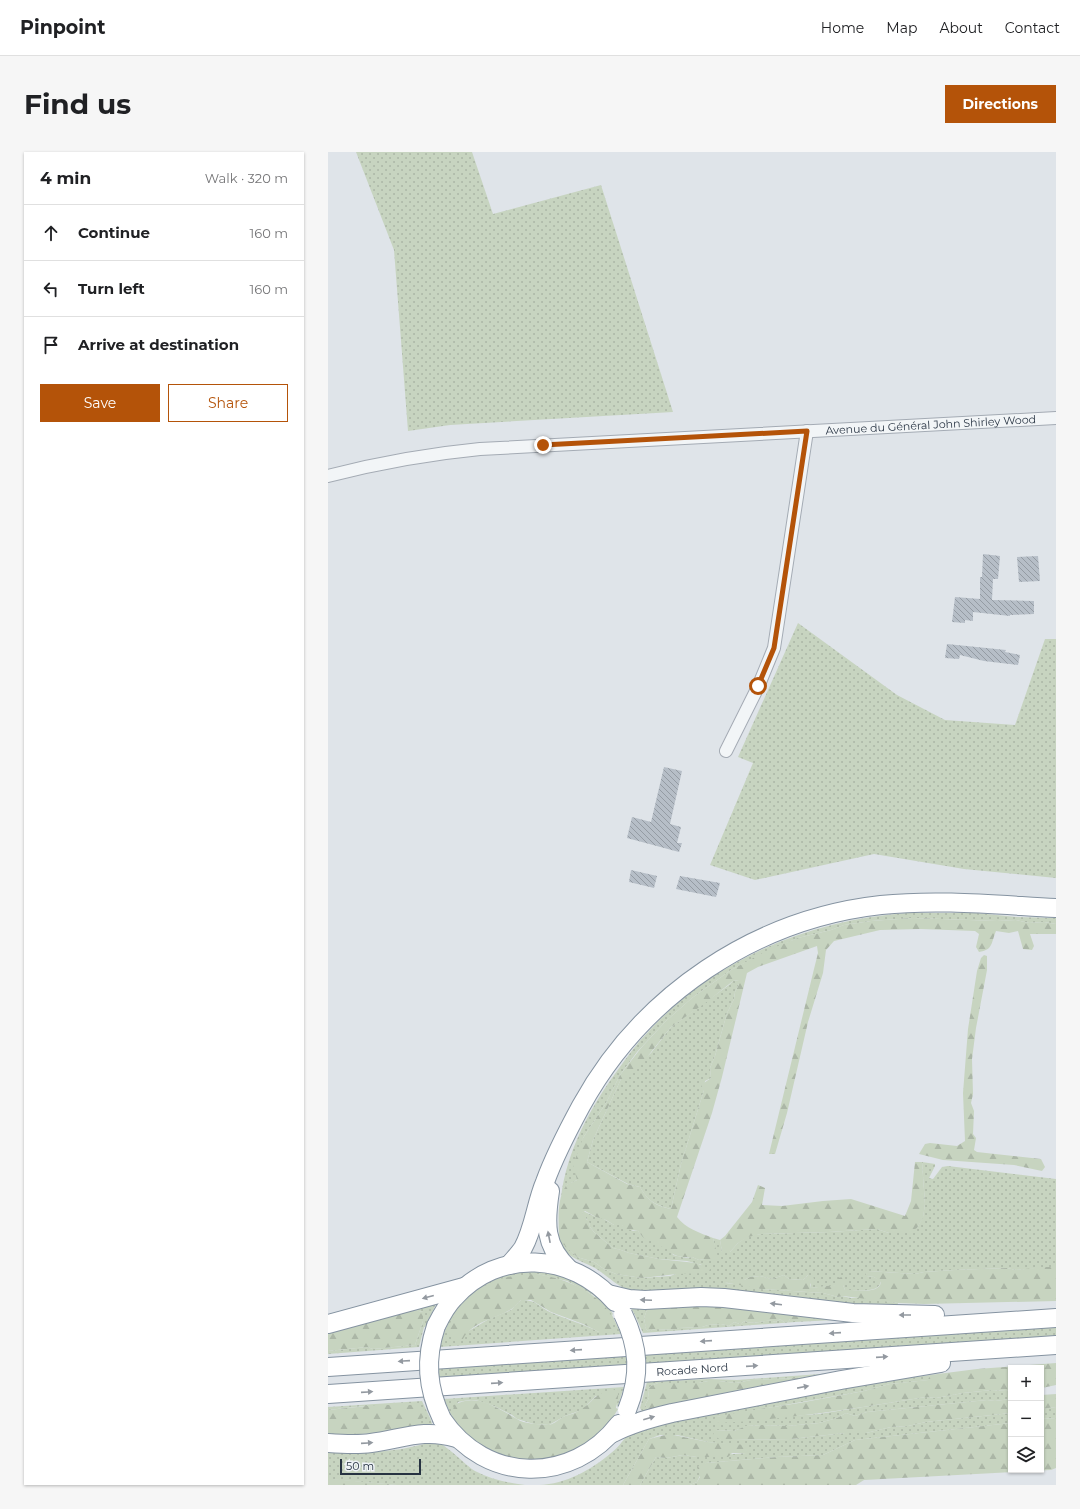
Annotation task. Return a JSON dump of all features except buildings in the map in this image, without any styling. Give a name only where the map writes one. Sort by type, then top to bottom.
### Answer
[{"type":"highway","points":[[509,1265],[522,1249],[527,1240],[545,1182],[581,1106],[603,1070],[645,1020],[666,1000],[715,963],[745,946],[783,929],[806,921],[848,910],[882,905],[929,903],[1056,908]]},
{"type":"highway","points":[[562,1146],[548,1204],[548,1234],[554,1252],[570,1269]]},
{"type":"highway","points":[[613,1433],[627,1410],[636,1382],[637,1361],[634,1340],[623,1314],[608,1294],[584,1275],[570,1269],[555,1264],[524,1262],[509,1265],[489,1272],[465,1286],[453,1298],[436,1326],[429,1349],[428,1373],[433,1397],[442,1419],[456,1438],[467,1448],[492,1462],[506,1467],[535,1470],[564,1466],[578,1460],[591,1453],[613,1433],[647,1418],[841,1380],[945,1362],[1056,1352]]},
{"type":"highway","points":[[328,1324],[465,1286]]},
{"type":"highway","points":[[608,1294],[629,1299],[645,1300],[701,1297],[724,1298],[853,1313],[889,1315],[1056,1312]]},
{"type":"highway","points":[[328,1367],[1056,1318]]},
{"type":"highway","name":"Rocade Nord","points":[[328,1394],[1056,1345]]},
{"type":"highway","points":[[328,1443],[370,1443],[428,1433],[444,1434],[456,1438]]},
{"type":"street","name":"Avenue du Général John Shirley Wood","points":[[328,476],[398,460],[480,449],[1056,418]]},
{"type":"street","points":[[726,751],[758,686],[774,648],[807,431]]},
{"type":"green space","points":[[356,152],[472,152],[493,214],[601,185],[673,412],[450,425],[408,431],[394,250]]},
{"type":"green space","points":[[798,623],[897,695],[945,720],[1015,725],[1045,639],[1056,639],[1056,878],[964,869],[874,854],[755,880],[710,865],[753,763],[738,757]]},
{"type":"green space","points":[[907,913],[977,913],[1016,917],[1056,918],[1056,924],[1044,922],[1029,923],[1016,920],[997,921],[913,918],[871,921],[844,925],[831,930],[798,938],[731,970],[692,998],[666,1021],[637,1052],[620,1075],[606,1103],[583,1138],[577,1180],[567,1185],[561,1197],[568,1163],[581,1130],[589,1115],[607,1085],[636,1045],[675,1005],[734,963],[767,947],[800,934],[835,924],[871,917]]},
{"type":"green space","points":[[913,918],[997,921],[1016,920],[1029,923],[1044,922],[1056,924],[1056,934],[1030,934],[1034,946],[1032,950],[1023,949],[1018,931],[1009,933],[996,931],[989,948],[979,952],[976,947],[979,934],[975,931],[921,929],[880,930],[834,941],[826,950],[823,973],[808,1022],[787,1113],[775,1154],[769,1154],[818,953],[817,946],[758,967],[747,973],[712,1113],[677,1217],[688,1227],[713,1238],[718,1258],[716,1262],[675,1255],[669,1248],[665,1248],[646,1239],[638,1231],[625,1229],[622,1225],[614,1225],[585,1211],[582,1213],[589,1221],[590,1227],[613,1248],[659,1259],[696,1263],[710,1269],[704,1273],[642,1278],[616,1274],[604,1269],[594,1262],[577,1257],[559,1239],[559,1205],[561,1198],[567,1185],[577,1180],[573,1165],[583,1138],[606,1103],[620,1075],[641,1048],[666,1021],[692,998],[731,970],[768,950],[798,938],[831,930],[844,925],[871,921]],"holes":[[[739,980],[739,984],[727,1013],[715,1056],[710,1068],[711,1078],[701,1085],[704,1090],[681,1164],[671,1209],[661,1206],[649,1199],[640,1187],[627,1184],[587,1162],[593,1140],[621,1079],[626,1079],[640,1066],[671,1027],[733,981]]]},
{"type":"green space","points":[[984,955],[987,956],[987,970],[976,1028],[972,1059],[973,1094],[971,1103],[974,1111],[973,1134],[976,1138],[974,1150],[977,1152],[1041,1159],[1045,1167],[1042,1171],[1014,1165],[943,1160],[919,1154],[925,1144],[930,1143],[957,1146],[965,1141],[963,1093],[968,1029],[977,971],[981,958]]},
{"type":"green space","points":[[739,980],[739,984],[727,1013],[715,1056],[710,1068],[711,1078],[705,1081],[704,1090],[681,1164],[671,1209],[656,1204],[646,1196],[640,1187],[628,1184],[587,1162],[593,1140],[621,1079],[651,1053],[671,1027],[733,981]]},
{"type":"green space","points":[[915,1162],[922,1162],[925,1204],[923,1218],[917,1228],[907,1233],[889,1233],[877,1229],[761,1234],[748,1237],[738,1243],[730,1252],[722,1252],[720,1240],[725,1236],[752,1202],[758,1185],[765,1188],[762,1205],[782,1206],[851,1199],[905,1216],[911,1201]]},
{"type":"green space","points":[[922,1162],[935,1164],[929,1178],[933,1179],[942,1167],[948,1166],[1056,1179],[1056,1267],[1016,1270],[1007,1268],[954,1270],[915,1274],[868,1271],[867,1276],[874,1277],[881,1281],[876,1288],[871,1290],[845,1290],[843,1285],[810,1288],[811,1283],[815,1283],[808,1275],[803,1280],[789,1279],[784,1275],[772,1279],[760,1276],[750,1277],[744,1280],[733,1280],[725,1283],[747,1285],[761,1289],[823,1293],[838,1297],[867,1298],[898,1303],[897,1308],[862,1306],[721,1291],[633,1291],[623,1287],[595,1268],[577,1260],[567,1253],[559,1239],[577,1257],[594,1262],[604,1269],[616,1274],[642,1278],[670,1276],[702,1265],[687,1261],[659,1259],[613,1248],[594,1232],[582,1213],[583,1211],[602,1218],[614,1225],[622,1225],[633,1231],[638,1231],[641,1235],[670,1248],[673,1255],[686,1258],[692,1257],[699,1260],[705,1259],[715,1248],[713,1238],[720,1240],[722,1252],[730,1252],[738,1243],[748,1236],[761,1234],[877,1229],[889,1233],[917,1228],[923,1217],[925,1204]]},
{"type":"green space","points":[[1056,1267],[1056,1301],[924,1304],[898,1303],[843,1296],[838,1297],[823,1293],[761,1289],[723,1282],[744,1280],[750,1277],[760,1276],[772,1279],[784,1275],[789,1279],[803,1280],[808,1275],[811,1275],[816,1280],[816,1283],[811,1283],[810,1288],[836,1285],[838,1278],[842,1277],[844,1279],[843,1285],[845,1290],[871,1290],[876,1289],[881,1282],[874,1277],[867,1276],[865,1273],[868,1271],[915,1274],[954,1270],[1007,1268],[1016,1270]]},
{"type":"green space","points":[[527,1271],[552,1274],[564,1277],[586,1287],[605,1304],[613,1314],[612,1315],[621,1334],[440,1347],[445,1330],[460,1303],[481,1285],[510,1274]],"holes":[[[537,1274],[567,1281],[595,1296],[599,1332],[547,1311],[535,1303],[527,1300],[521,1300],[511,1310],[489,1319],[467,1332]]]},
{"type":"green space","points":[[537,1274],[574,1284],[590,1293],[609,1311],[613,1321],[612,1331],[599,1332],[583,1324],[551,1312],[531,1300],[521,1300],[510,1310],[472,1329],[463,1339],[454,1340],[447,1331],[462,1305],[477,1291],[494,1281],[508,1277]]},
{"type":"green space","points":[[692,1302],[730,1303],[871,1319],[873,1321],[835,1320],[795,1322],[643,1333],[632,1310],[634,1305]],"holes":[[[689,1304],[731,1305],[751,1309],[810,1314],[813,1317],[810,1319],[790,1319],[788,1322],[784,1322],[780,1319],[776,1322],[768,1321],[752,1323],[745,1321],[740,1324],[734,1322],[729,1326],[721,1324],[679,1328],[674,1330],[656,1329],[648,1331],[646,1329],[644,1318],[648,1307]]]},
{"type":"green space","points":[[436,1304],[424,1327],[419,1347],[328,1354],[328,1351],[367,1347],[373,1349],[415,1345],[423,1321],[423,1312],[410,1309]]},
{"type":"green space","points":[[701,1304],[814,1317],[810,1319],[790,1319],[788,1322],[784,1322],[780,1319],[776,1322],[768,1321],[752,1323],[745,1321],[740,1324],[734,1322],[729,1326],[721,1324],[679,1328],[675,1330],[656,1329],[648,1331],[646,1329],[644,1318],[648,1307]]},
{"type":"green space","points":[[410,1309],[423,1312],[423,1321],[415,1345],[373,1349],[367,1347],[328,1351],[328,1331]]},
{"type":"green space","points":[[1056,1325],[1056,1337],[439,1379],[438,1377],[438,1367]]},
{"type":"green space","points":[[1056,1363],[1056,1385],[1044,1388],[1044,1365],[1030,1365]]},
{"type":"green space","points":[[1008,1367],[1008,1391],[992,1390],[936,1398],[926,1397],[821,1413],[768,1419],[716,1423],[713,1420],[717,1417],[729,1414],[864,1391],[890,1384],[928,1380],[930,1375]]},
{"type":"green space","points":[[842,1373],[842,1375],[667,1408],[642,1411],[640,1408],[647,1382],[709,1379],[737,1380]],"holes":[[[804,1376],[809,1377],[809,1380],[797,1383],[776,1383],[704,1397],[697,1402],[653,1409],[648,1409],[645,1405],[649,1398],[648,1390],[651,1386],[658,1383],[699,1383],[708,1381],[736,1383],[751,1380],[798,1378]]]},
{"type":"green space","points":[[930,1375],[929,1380],[890,1384],[864,1391],[717,1417],[819,1414],[926,1397],[936,1398],[992,1390],[1008,1391],[1008,1399],[995,1401],[987,1400],[867,1412],[855,1416],[846,1413],[837,1418],[819,1423],[787,1426],[747,1426],[734,1431],[715,1430],[721,1440],[791,1439],[845,1433],[866,1433],[891,1427],[908,1426],[926,1422],[1008,1413],[1008,1423],[855,1440],[823,1455],[706,1463],[697,1482],[690,1485],[640,1485],[656,1457],[666,1458],[683,1455],[697,1457],[746,1453],[726,1444],[708,1442],[677,1435],[660,1435],[649,1439],[623,1485],[539,1485],[559,1482],[578,1475],[595,1465],[618,1447],[628,1435],[645,1427],[834,1388]]},
{"type":"green space","points":[[804,1376],[809,1377],[810,1379],[776,1383],[704,1397],[697,1402],[653,1409],[648,1409],[645,1405],[649,1398],[648,1390],[651,1386],[658,1383],[699,1383],[719,1381],[736,1383],[751,1380],[798,1378]]},
{"type":"green space","points":[[624,1387],[617,1408],[617,1398],[596,1396],[582,1410],[565,1416],[549,1425],[534,1424],[517,1419],[494,1406],[476,1400],[458,1402],[452,1417],[444,1399]]},
{"type":"green space","points":[[613,1389],[618,1392],[616,1408],[618,1409],[609,1424],[582,1448],[544,1462],[510,1459],[477,1444],[454,1422],[452,1417],[454,1405],[462,1401],[470,1400],[495,1406],[523,1422],[549,1425],[585,1407],[598,1395]]},
{"type":"green space","points":[[1056,1394],[1056,1407],[1044,1409],[1044,1395]]},
{"type":"green space","points":[[1008,1399],[1008,1413],[926,1422],[908,1426],[891,1427],[866,1433],[845,1433],[791,1439],[721,1440],[713,1435],[715,1430],[734,1431],[746,1426],[787,1426],[819,1423],[837,1418],[846,1413],[855,1416],[867,1412],[987,1400],[995,1401]]},
{"type":"green space","points":[[422,1401],[432,1424],[371,1436],[349,1436],[398,1429],[364,1406],[328,1410],[328,1407]]},
{"type":"green space","points":[[377,1405],[416,1405],[424,1415],[423,1418],[418,1420],[415,1425],[383,1432],[328,1435],[328,1410]]},
{"type":"green space","points":[[1056,1407],[1056,1418],[1044,1419],[1044,1409]]},
{"type":"green space","points":[[1056,1418],[1056,1468],[1051,1470],[1044,1470],[1044,1419]]},
{"type":"green space","points":[[1008,1423],[1008,1472],[864,1480],[856,1485],[690,1485],[697,1482],[700,1477],[697,1467],[706,1463],[823,1455],[855,1440]]},
{"type":"green space","points":[[669,1434],[708,1442],[746,1445],[749,1449],[746,1453],[732,1453],[728,1457],[697,1457],[683,1455],[666,1458],[656,1457],[640,1485],[623,1485],[649,1439]]},
{"type":"green space","points":[[429,1443],[438,1443],[442,1445],[481,1474],[499,1480],[525,1485],[397,1485],[328,1479],[328,1451],[367,1453],[402,1449]]},
{"type":"green space","points":[[328,1479],[333,1479],[397,1485],[328,1485]]},
{"type":"route","points":[[543,445],[807,431],[774,648],[758,686]]}]
